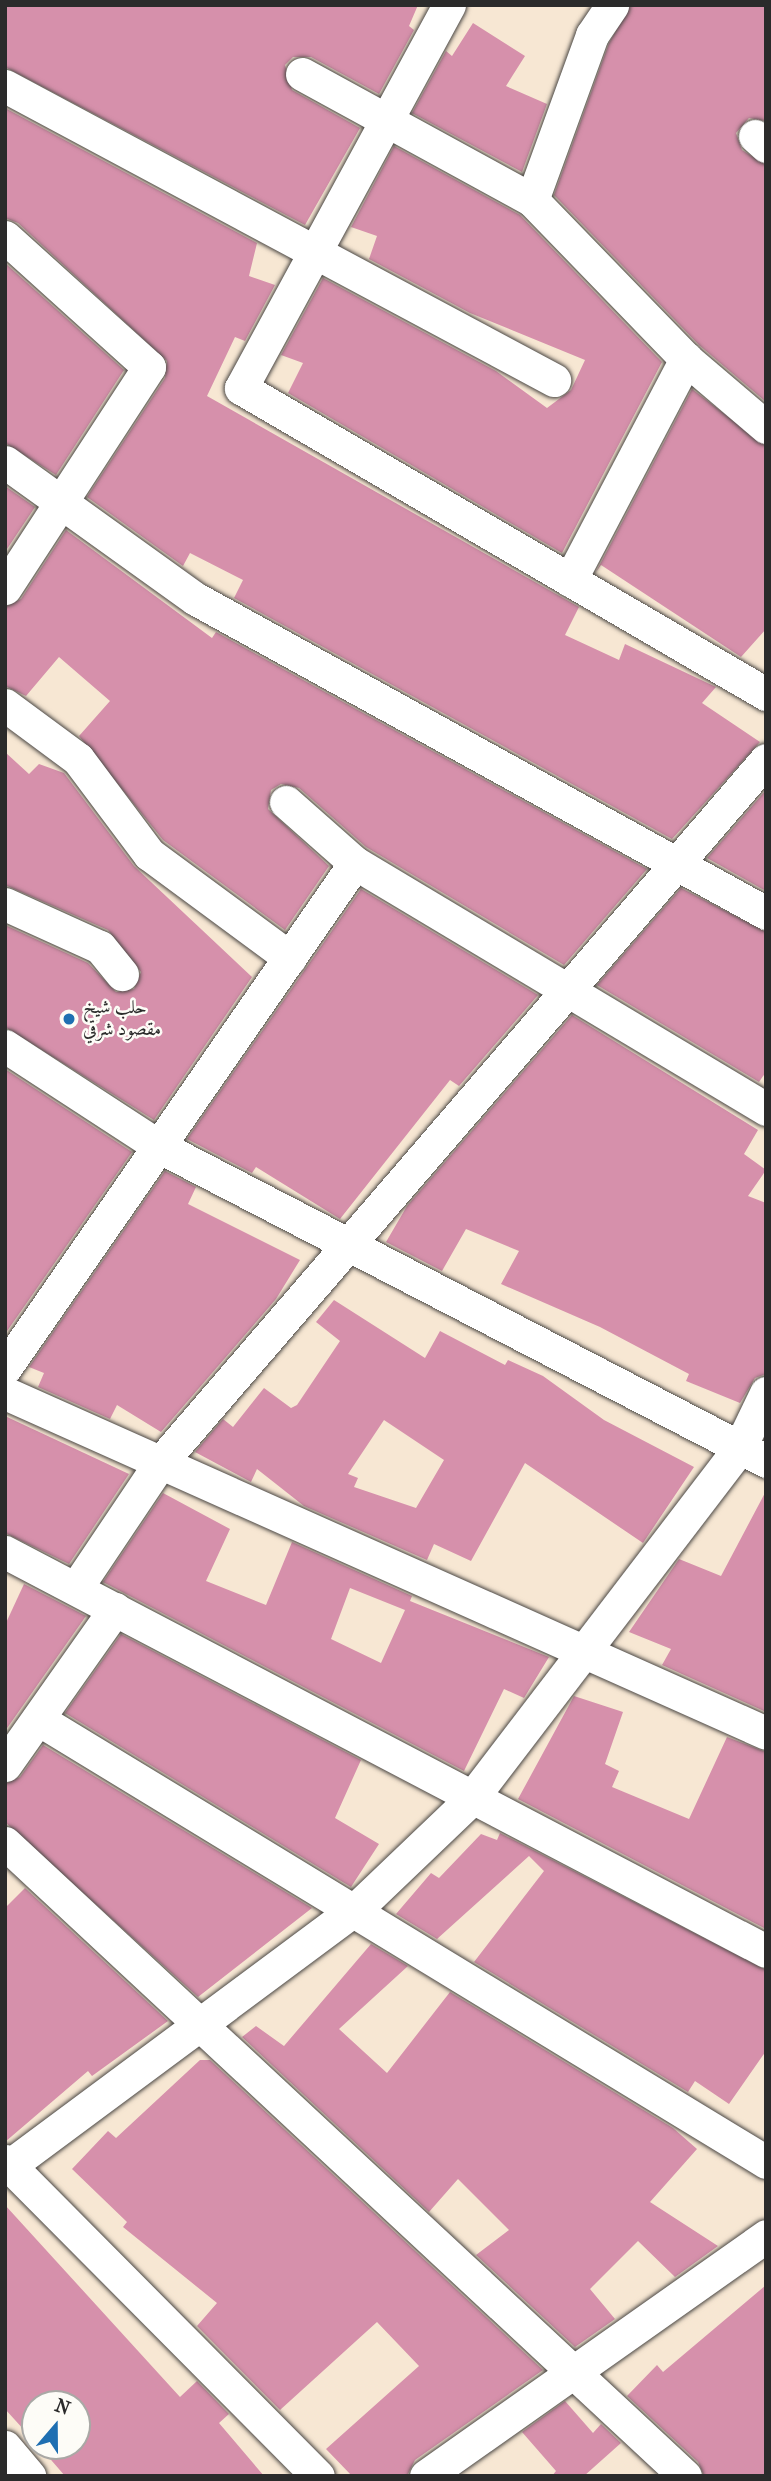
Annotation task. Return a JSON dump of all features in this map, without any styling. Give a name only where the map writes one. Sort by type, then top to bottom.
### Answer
[{"type":"street","points":[[449,5],[241,388],[766,694]]},
{"type":"street","points":[[532,200],[592,35],[612,5]]},
{"type":"street","points":[[302,74],[532,200],[686,359],[766,428]]},
{"type":"street","points":[[5,86],[317,247],[554,380]]},
{"type":"street","points":[[5,237],[149,367],[5,588]]},
{"type":"street","points":[[570,580],[686,359]]},
{"type":"street","points":[[5,463],[196,599],[766,913]]},
{"type":"street","points":[[5,705],[78,759],[149,854],[290,958]]},
{"type":"street","points":[[76,1588],[160,1463],[344,1246],[766,760]]},
{"type":"street","points":[[286,802],[355,863],[565,993],[766,1109]]},
{"type":"street","points":[[5,1368],[355,863]]},
{"type":"street","points":[[5,904],[100,947],[122,974]]},
{"type":"street","points":[[5,1046],[160,1147],[344,1246],[753,1454]]},
{"type":"street","points":[[5,1393],[580,1654],[766,1733]]},
{"type":"street","points":[[318,2476],[7,2165],[198,2028],[357,1908],[471,1799],[580,1654],[753,1454],[766,1393]]},
{"type":"street","points":[[5,1552],[471,1799],[766,1951]]},
{"type":"street","points":[[5,1765],[115,1609]]},
{"type":"street","points":[[38,1719],[357,1908],[766,2162]]},
{"type":"street","points":[[5,1843],[198,2028],[576,2370],[685,2476]]},
{"type":"street","points":[[426,2476],[766,2236]]},
{"type":"street","points":[[5,2447],[29,2476]]},
{"type":"building","points":[[5,5],[418,5],[409,26],[414,30],[379,94],[311,57],[293,57],[285,65],[292,90],[360,128],[305,225],[5,67]]},
{"type":"building","points":[[631,5],[766,5],[766,121],[749,118],[736,133],[742,150],[766,165],[766,402],[699,345],[554,195],[609,43]]},
{"type":"building","points":[[473,23],[525,56],[506,86],[547,104],[522,172],[412,113],[446,51],[452,56]]},
{"type":"building","points":[[5,108],[257,243],[249,276],[275,285],[245,341],[235,337],[207,396],[579,607],[565,635],[619,660],[625,644],[716,687],[702,703],[760,742],[672,839],[234,598],[243,580],[190,553],[183,566],[87,497],[165,378],[167,361],[18,223],[5,218]]},
{"type":"building","points":[[394,146],[520,215],[662,362],[562,553],[288,393],[303,363],[281,355],[323,278],[496,371],[547,408],[571,390],[585,360],[470,313],[369,259],[377,236],[351,227]]},
{"type":"building","points":[[5,263],[124,370],[56,475],[5,443]]},
{"type":"building","points":[[692,389],[766,446],[766,629],[741,657],[601,565],[596,572]]},
{"type":"building","points":[[5,486],[35,507],[5,552]]},
{"type":"building","points":[[66,530],[212,638],[216,632],[647,869],[564,965],[366,847],[299,788],[281,784],[271,790],[268,809],[329,866],[285,930],[163,840],[79,736],[110,701],[59,657],[26,696],[5,686],[5,607],[21,599]]},
{"type":"building","points":[[5,752],[29,774],[39,764],[64,773],[134,866],[252,977],[154,1120],[5,1027],[5,925],[88,963],[116,992],[134,989],[141,972],[108,930],[5,885]]},
{"type":"building","points":[[766,790],[766,891],[707,858]]},
{"type":"building","points":[[681,888],[766,932],[766,1072],[759,1082],[597,985]]},
{"type":"building","points":[[361,889],[538,995],[459,1086],[450,1080],[340,1219],[256,1167],[252,1173],[187,1139]]},
{"type":"building","points":[[572,1015],[758,1130],[744,1154],[766,1170],[748,1196],[766,1203],[766,1374],[755,1378],[740,1403],[686,1381],[689,1374],[600,1327],[501,1284],[519,1251],[466,1229],[442,1271],[386,1242],[407,1206]]},
{"type":"building","points":[[5,1069],[132,1152],[5,1334]]},
{"type":"building","points":[[165,1171],[196,1187],[188,1204],[300,1260],[276,1299],[161,1432],[117,1405],[110,1419],[38,1387],[44,1373],[29,1367]]},
{"type":"building","points":[[334,1300],[425,1358],[440,1331],[505,1365],[508,1360],[543,1376],[604,1420],[694,1467],[643,1543],[525,1463],[471,1561],[434,1544],[427,1560],[304,1506],[257,1469],[251,1482],[195,1452],[223,1419],[233,1427],[264,1388],[291,1408],[297,1405],[340,1341],[316,1322]],"holes":[[[384,1420],[444,1460],[416,1508],[354,1487],[358,1478],[348,1474]]]},
{"type":"building","points":[[5,1416],[129,1474],[69,1564],[5,1533]]},
{"type":"building","points":[[766,1491],[766,1712],[662,1665],[671,1649],[629,1632],[679,1559],[721,1576]]},
{"type":"building","points":[[163,1493],[230,1529],[206,1581],[266,1605],[292,1542],[412,1596],[410,1601],[549,1657],[524,1698],[504,1689],[464,1771],[103,1582]],"holes":[[[350,1588],[405,1610],[381,1663],[331,1639]]]},
{"type":"building","points":[[24,1584],[86,1616],[5,1731],[5,1625]]},
{"type":"building","points":[[121,1634],[361,1760],[335,1818],[379,1844],[351,1887],[65,1713]]},
{"type":"building","points":[[574,1696],[623,1712],[605,1764],[619,1771],[612,1787],[689,1819],[727,1737],[766,1752],[766,1929],[518,1799]]},
{"type":"building","points":[[43,1745],[312,1908],[198,1997],[5,1822],[5,1784],[20,1777]]},
{"type":"building","points":[[500,1833],[766,1970],[766,2051],[729,2104],[695,2081],[688,2092],[474,1962],[544,1871],[529,1856],[437,1939],[396,1914],[431,1873],[439,1878],[481,1834],[497,1840]]},
{"type":"building","points":[[25,1888],[168,2021],[92,2076],[88,2071],[5,2142],[5,1908]]},
{"type":"building","points":[[371,1944],[408,1966],[339,2029],[387,2073],[450,1992],[673,2128],[697,2149],[650,2202],[718,2246],[675,2277],[638,2241],[590,2289],[615,2319],[575,2347],[476,2255],[509,2230],[458,2179],[429,2212],[242,2037],[256,2026],[284,2046]]},
{"type":"building","points":[[200,2060],[210,2060],[543,2370],[415,2460],[407,2476],[352,2476],[326,2449],[419,2366],[377,2322],[280,2410],[197,2326],[217,2303],[123,2227],[127,2222],[72,2169],[108,2131],[116,2138]]},
{"type":"building","points":[[5,2205],[180,2397],[197,2381],[229,2414],[219,2423],[264,2476],[65,2476],[51,2460],[91,2460],[91,2390],[21,2390],[21,2427],[5,2409]]},
{"type":"building","points":[[766,2285],[766,2476],[704,2476],[698,2462],[627,2396],[657,2365],[663,2372]]},
{"type":"building","points":[[565,2401],[593,2433],[601,2424],[621,2443],[584,2476],[552,2476],[556,2471],[522,2432]]},
{"type":"place","name":"حلب شيخ مقصود شرقي","points":[[69,1019]]}]
